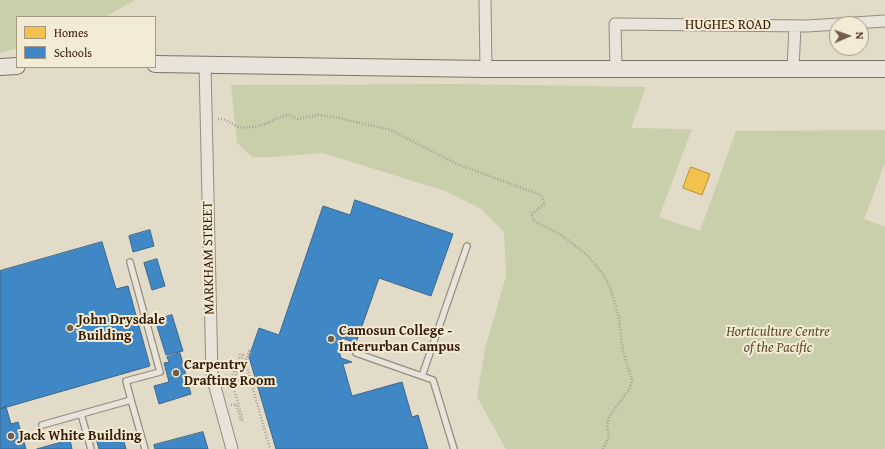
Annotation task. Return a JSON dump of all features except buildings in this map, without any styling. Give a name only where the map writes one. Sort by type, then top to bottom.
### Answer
[{"type":"main road","points":[[156,64],[486,69],[885,70]]},
{"type":"main road","points":[[0,67],[16,66]]},
{"type":"street","points":[[485,0],[486,69]]},
{"type":"street","name":"HUGHES ROAD","points":[[616,69],[615,24],[795,26],[885,21]]},
{"type":"street","points":[[793,69],[795,26]]},
{"type":"street","name":"MARKHAM STREET","points":[[205,64],[212,376],[232,449]]},
{"type":"lane","points":[[422,376],[467,246]]},
{"type":"lane","points":[[130,262],[160,372],[126,381],[145,449]]},
{"type":"lane","points":[[356,353],[433,380],[454,449]]},
{"type":"lane","points":[[42,425],[131,400]]},
{"type":"lane","points":[[81,414],[90,449]]},
{"type":"path","points":[[206,119],[222,118],[239,127],[260,127],[270,121],[289,115],[298,119],[318,115],[350,120],[391,130],[457,164],[541,195],[545,204],[531,214],[531,217],[535,222],[560,234],[587,255],[604,275],[619,318],[623,352],[632,379],[630,388],[609,417],[607,425],[609,436],[603,449]]},
{"type":"path","points":[[238,381],[249,351],[251,352],[246,364],[270,449]]},
{"type":"path","points":[[227,400],[228,406],[236,404],[241,421],[243,420],[232,379],[240,354],[243,355],[236,374],[239,385]]},
{"type":"path","points":[[224,390],[256,380]]},
{"type":"green space","points":[[0,0],[135,0],[107,16],[16,16],[16,48],[0,53]]},
{"type":"green space","name":"Horticulture Centre of the Pacific","points":[[455,84],[646,87],[631,128],[692,129],[659,217],[700,231],[736,131],[885,130],[885,163],[864,219],[885,227],[885,449],[506,449],[477,397],[485,349],[506,276],[504,232],[480,208],[445,191],[323,153],[274,157],[252,157],[237,143],[231,85]]},
{"type":"place","name":"John Drysdale Building","points":[[70,328]]},
{"type":"place","name":"Camosun College - Interurban Campus","points":[[331,339]]},
{"type":"place","name":"Carpentry Drafting Room","points":[[176,373]]},
{"type":"place","name":"Jack White Building","points":[[11,436]]}]
